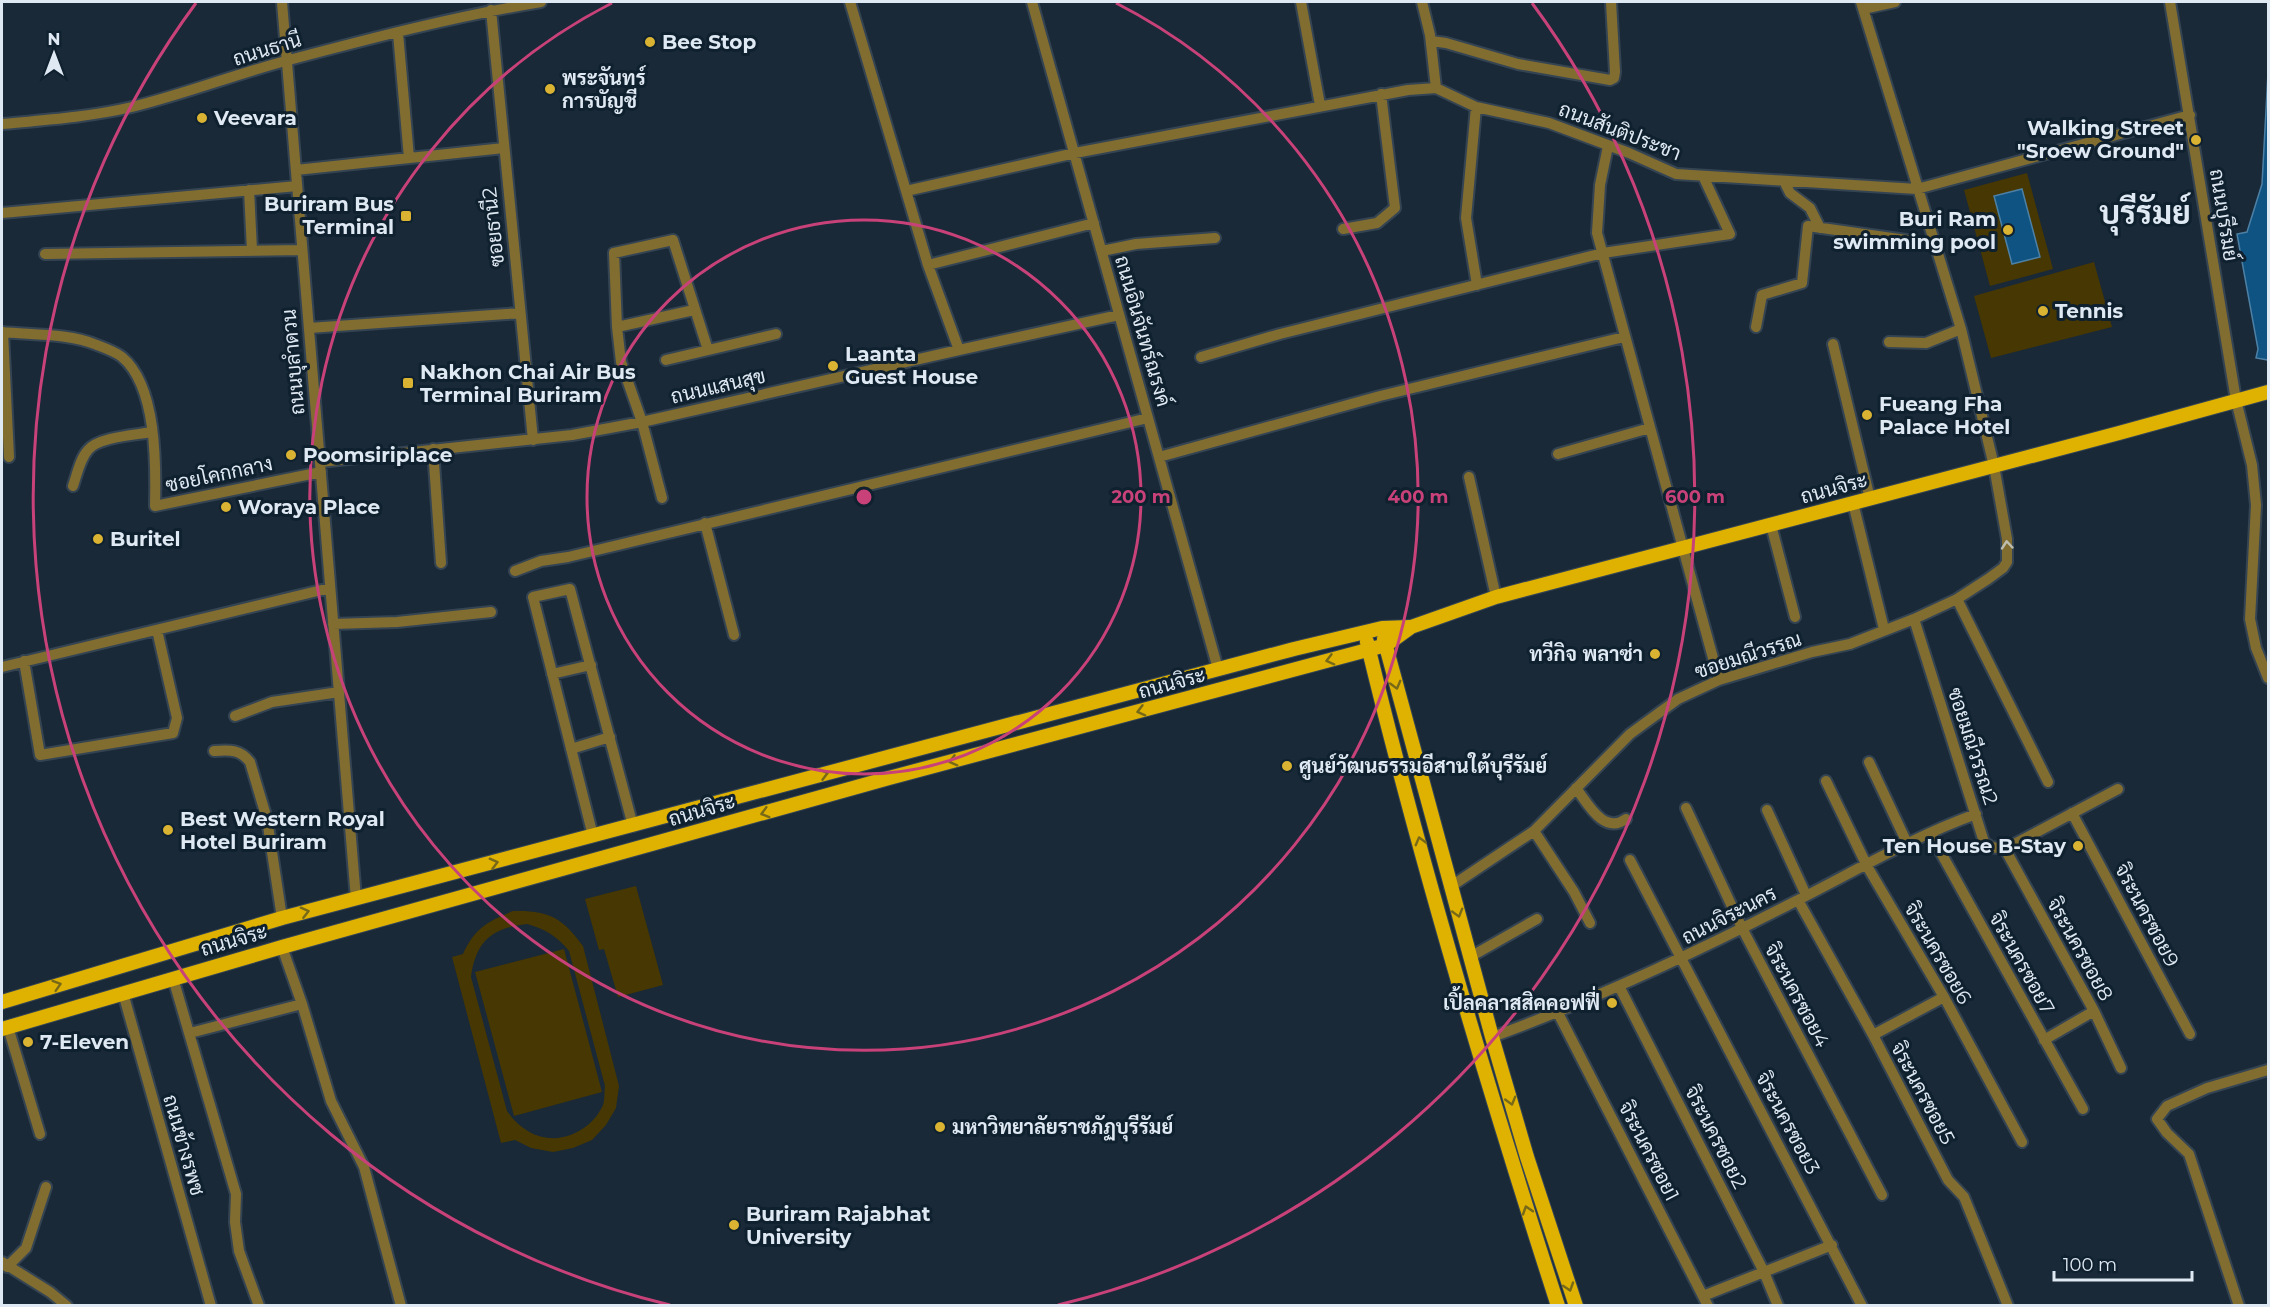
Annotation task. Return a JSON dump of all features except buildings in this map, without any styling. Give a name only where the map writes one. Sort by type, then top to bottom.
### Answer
[{"type":"main road","name":"ถนนจิระ","points":[[5,1028],[282,947],[910,772],[1369,650],[1386,645],[1411,627],[1496,597],[2268,392]]},
{"type":"main road","name":"ถนนจิระ","points":[[2,1002],[282,918],[904,752],[1364,632],[1382,628],[1411,627]]},
{"type":"main road","points":[[1382,628],[1492,1037],[1527,1157],[1576,1305]]},
{"type":"main road","points":[[1364,632],[1453,967],[1509,1155],[1558,1305]]},
{"type":"main road","points":[[904,752],[898,758],[898,765],[905,772],[910,772]]},
{"type":"main road","points":[[882,758],[891,761],[894,767],[893,774],[889,778]]},
{"type":"main road","points":[[356,899],[361,925]]},
{"type":"street","name":"ถนนบุลำดวน","points":[[282,2],[356,899]]},
{"type":"street","name":"ถนนธานี","points":[[2,124],[72,118],[129,108],[287,61],[491,10],[541,2]]},
{"type":"street","points":[[850,2],[928,265],[959,350]]},
{"type":"street","name":"ถนนอินจันทร์ณรงค์","points":[[1032,2],[1218,669]]},
{"type":"street","points":[[1301,2],[1320,105]]},
{"type":"street","points":[[906,191],[1075,153],[1320,105],[1381,94],[1436,88],[1431,41],[1422,2]]},
{"type":"street","points":[[1431,41],[1446,43],[1518,64],[1610,80],[1614,78],[1615,72],[1611,2]]},
{"type":"street","points":[[1895,2],[1862,5],[1961,329],[1994,466]]},
{"type":"street","name":"ถนนบุรีรมย์","points":[[2170,2],[2236,400],[2252,465],[2256,505],[2250,619],[2256,648],[2268,678]]},
{"type":"street","name":"ซอยธานี2","points":[[491,10],[533,440]]},
{"type":"street","points":[[398,33],[409,158]]},
{"type":"street","name":"ถนนสันติประชา","points":[[1436,88],[1476,107],[1549,123],[1676,174],[1917,189],[2190,115]]},
{"type":"street","points":[[1343,230],[1377,223],[1395,208],[1381,94]]},
{"type":"street","points":[[1476,107],[1466,218],[1477,285]]},
{"type":"street","points":[[1608,146],[1600,185],[1597,233],[1719,680]]},
{"type":"street","points":[[296,170],[504,148]]},
{"type":"street","points":[[1201,357],[1280,334],[1603,253],[1730,234],[1703,176]]},
{"type":"street","points":[[1784,181],[1790,193],[1810,208],[1820,228]]},
{"type":"street","points":[[2,213],[297,186]]},
{"type":"street","points":[[249,190],[252,250]]},
{"type":"street","points":[[928,265],[1094,223]]},
{"type":"street","points":[[1756,327],[1762,295],[1803,283],[1808,226],[1934,244]]},
{"type":"street","points":[[1102,251],[1136,244],[1215,238]]},
{"type":"street","points":[[662,498],[642,422],[621,362],[614,253],[673,240],[708,350]]},
{"type":"street","points":[[45,254],[302,250]]},
{"type":"street","points":[[617,327],[694,310]]},
{"type":"street","points":[[309,328],[520,313]]},
{"type":"street","name":"ถนนแสนสุข","points":[[320,467],[433,449],[572,435],[642,422],[1119,315]]},
{"type":"street","points":[[1889,342],[1926,343],[1961,329]]},
{"type":"street","points":[[2,332],[9,457]]},
{"type":"street","name":"ซอยโคกกลาง","points":[[2,332],[69,338],[96,344],[122,357],[138,378],[148,402],[152,432],[155,506],[320,467]]},
{"type":"street","points":[[666,360],[776,334]]},
{"type":"street","points":[[1159,457],[1380,396],[1624,337]]},
{"type":"street","points":[[1833,344],[1870,499]]},
{"type":"street","points":[[515,571],[541,561],[1148,418]]},
{"type":"street","points":[[1558,454],[1650,428]]},
{"type":"street","points":[[73,486],[86,452],[91,446],[100,441],[152,432]]},
{"type":"street","points":[[433,449],[441,563]]},
{"type":"street","name":"ซอยมณีวรรณ","points":[[1450,887],[1534,831],[1630,734],[1678,699],[1719,680],[1812,652],[1850,644],[1884,629],[1914,620],[1957,599],[2003,568],[2007,562],[2007,539],[1994,466]]},
{"type":"street","points":[[1469,477],[1496,597]]},
{"type":"street","points":[[1853,503],[1884,629]]},
{"type":"street","points":[[705,524],[734,634]]},
{"type":"street","points":[[1771,525],[1795,617]]},
{"type":"street","points":[[2,667],[330,588]]},
{"type":"street","points":[[593,836],[533,597],[570,589],[633,826]]},
{"type":"street","points":[[1957,599],[2048,782]]},
{"type":"street","points":[[333,624],[397,622],[491,612]]},
{"type":"street","name":"ซอยมณีวรรณ2","points":[[1914,620],[1984,842],[2005,849]]},
{"type":"street","points":[[24,661],[40,755],[173,733],[177,718],[157,630]]},
{"type":"street","points":[[552,674],[591,664]]},
{"type":"street","points":[[235,716],[272,702],[339,692]]},
{"type":"street","points":[[571,749],[610,737]]},
{"type":"street","points":[[214,751],[236,750],[250,762],[267,819],[282,918]]},
{"type":"street","points":[[1869,762],[1907,843]]},
{"type":"street","name":"จิระนครซอย6","points":[[1826,781],[1867,866],[1944,997],[2022,1142]]},
{"type":"street","points":[[1576,788],[1592,809],[1609,825],[1615,825],[1626,819]]},
{"type":"street","points":[[2005,849],[2118,789]]},
{"type":"street","name":"จิระนครซอย4","points":[[1686,808],[1742,928],[1882,1195]]},
{"type":"street","name":"จิระนครซอย5","points":[[1767,810],[1802,898],[1948,1180],[1964,1197],[2008,1305]]},
{"type":"street","name":"จิระนครซอย9","points":[[2072,813],[2190,1034]]},
{"type":"street","name":"ถนนจิระนคร","points":[[1492,1037],[1558,1013],[1681,959],[1867,866],[1907,843],[1976,814]]},
{"type":"street","points":[[1534,831],[1574,892],[1590,923]]},
{"type":"street","name":"จิระนครซอย7","points":[[1930,833],[2083,1109]]},
{"type":"street","name":"จิระนครซอย8","points":[[2005,849],[2094,1011],[2121,1068]]},
{"type":"street","name":"จิระนครซอย3","points":[[1630,860],[1862,1305]]},
{"type":"street","points":[[1470,957],[1537,919]]},
{"type":"street","points":[[282,947],[331,1101],[364,1167],[401,1305]]},
{"type":"street","points":[[173,978],[236,1194],[235,1222],[239,1251],[259,1305]]},
{"type":"street","name":"จิระนครซอย2","points":[[1620,986],[1764,1272],[1778,1305]]},
{"type":"street","name":"ถนนข้างรพช","points":[[123,993],[211,1305]]},
{"type":"street","points":[[1873,1035],[1944,997]]},
{"type":"street","points":[[190,1033],[302,1004]]},
{"type":"street","points":[[2044,1040],[2094,1011]]},
{"type":"street","name":"จิระนครซอย1","points":[[1558,1013],[1705,1301]]},
{"type":"street","points":[[5,1028],[40,1134]]},
{"type":"street","points":[[2239,1305],[2189,1154],[2167,1133],[2157,1119],[2167,1106],[2207,1088],[2268,1070]]},
{"type":"street","points":[[46,1187],[27,1248],[4,1264],[67,1305]]},
{"type":"street","points":[[1705,1301],[1764,1272],[1832,1245]]},
{"type":"shaded area","name":"Buri Ram swimming pool","points":[[2027,173],[2053,269],[1990,286],[1964,190]]},
{"type":"shaded area","name":"Tennis","points":[[2094,262],[2112,327],[1991,358],[1974,296]]},
{"type":"shaded area","points":[[636,886],[663,985],[618,997],[604,949],[599,950],[585,899]]},
{"type":"shaded area","points":[[513,911],[536,912],[553,917],[568,928],[583,946],[619,1086],[616,1108],[606,1125],[592,1140],[573,1148],[553,1152],[531,1148],[515,1140],[501,1143],[452,957],[463,954],[472,938],[483,927]],"holes":[[[527,924],[555,937],[569,951],[605,1086],[603,1105],[593,1120],[578,1132],[556,1138],[534,1134],[524,1129],[507,1111],[471,977],[477,954],[488,939],[504,929]]]},
{"type":"shaded area","points":[[564,949],[602,1092],[514,1116],[475,972]]},
{"type":"water","points":[[2268,73],[2268,360],[2256,358],[2258,349],[2237,234],[2247,232],[2262,184]]},
{"type":"water","points":[[2022,189],[2040,257],[2012,264],[1994,196]]},
{"type":"place","name":"Bee Stop","points":[[650,42]]},
{"type":"place","name":"พระจันทร์ การบัญชี","points":[[550,89]]},
{"type":"place","name":"Veevara","points":[[202,118]]},
{"type":"place","name":"Walking Street \"Sroew Ground\"","points":[[2196,140]]},
{"type":"place","name":"Buriram Bus Terminal","points":[[406,216]]},
{"type":"place","name":"Buri Ram swimming pool","points":[[2008,230]]},
{"type":"place","name":"Tennis","points":[[2043,311]]},
{"type":"place","name":"Laanta Guest House","points":[[833,366]]},
{"type":"place","name":"Nakhon Chai Air Bus Terminal Buriram","points":[[408,383]]},
{"type":"place","name":"Fueang Fha Palace Hotel","points":[[1867,415]]},
{"type":"place","name":"Poomsiriplace","points":[[291,455]]},
{"type":"place","name":"Woraya Place","points":[[226,507]]},
{"type":"place","name":"Buritel","points":[[98,539]]},
{"type":"place","name":"ทวีกิจ พลาซ่า","points":[[1655,654]]},
{"type":"place","name":"ศูนย์วัฒนธรรมอีสานใต้บุรีรัมย์","points":[[1287,766]]},
{"type":"place","name":"Best Western Royal Hotel Buriram","points":[[168,830]]},
{"type":"place","name":"Ten House B-Stay","points":[[2078,846]]},
{"type":"place","name":"เปิ้ลคลาสสิคคอฟฟี่","points":[[1612,1003]]},
{"type":"place","name":"7-Eleven","points":[[28,1042]]},
{"type":"place","name":"มหาวิทยาลัยราชภัฏบุรีรัมย์","points":[[940,1127]]},
{"type":"place","name":"Buriram Rajabhat University","points":[[734,1225]]},
{"type":"district","name":"บุรีรัมย์","points":[[2145,212]]}]
